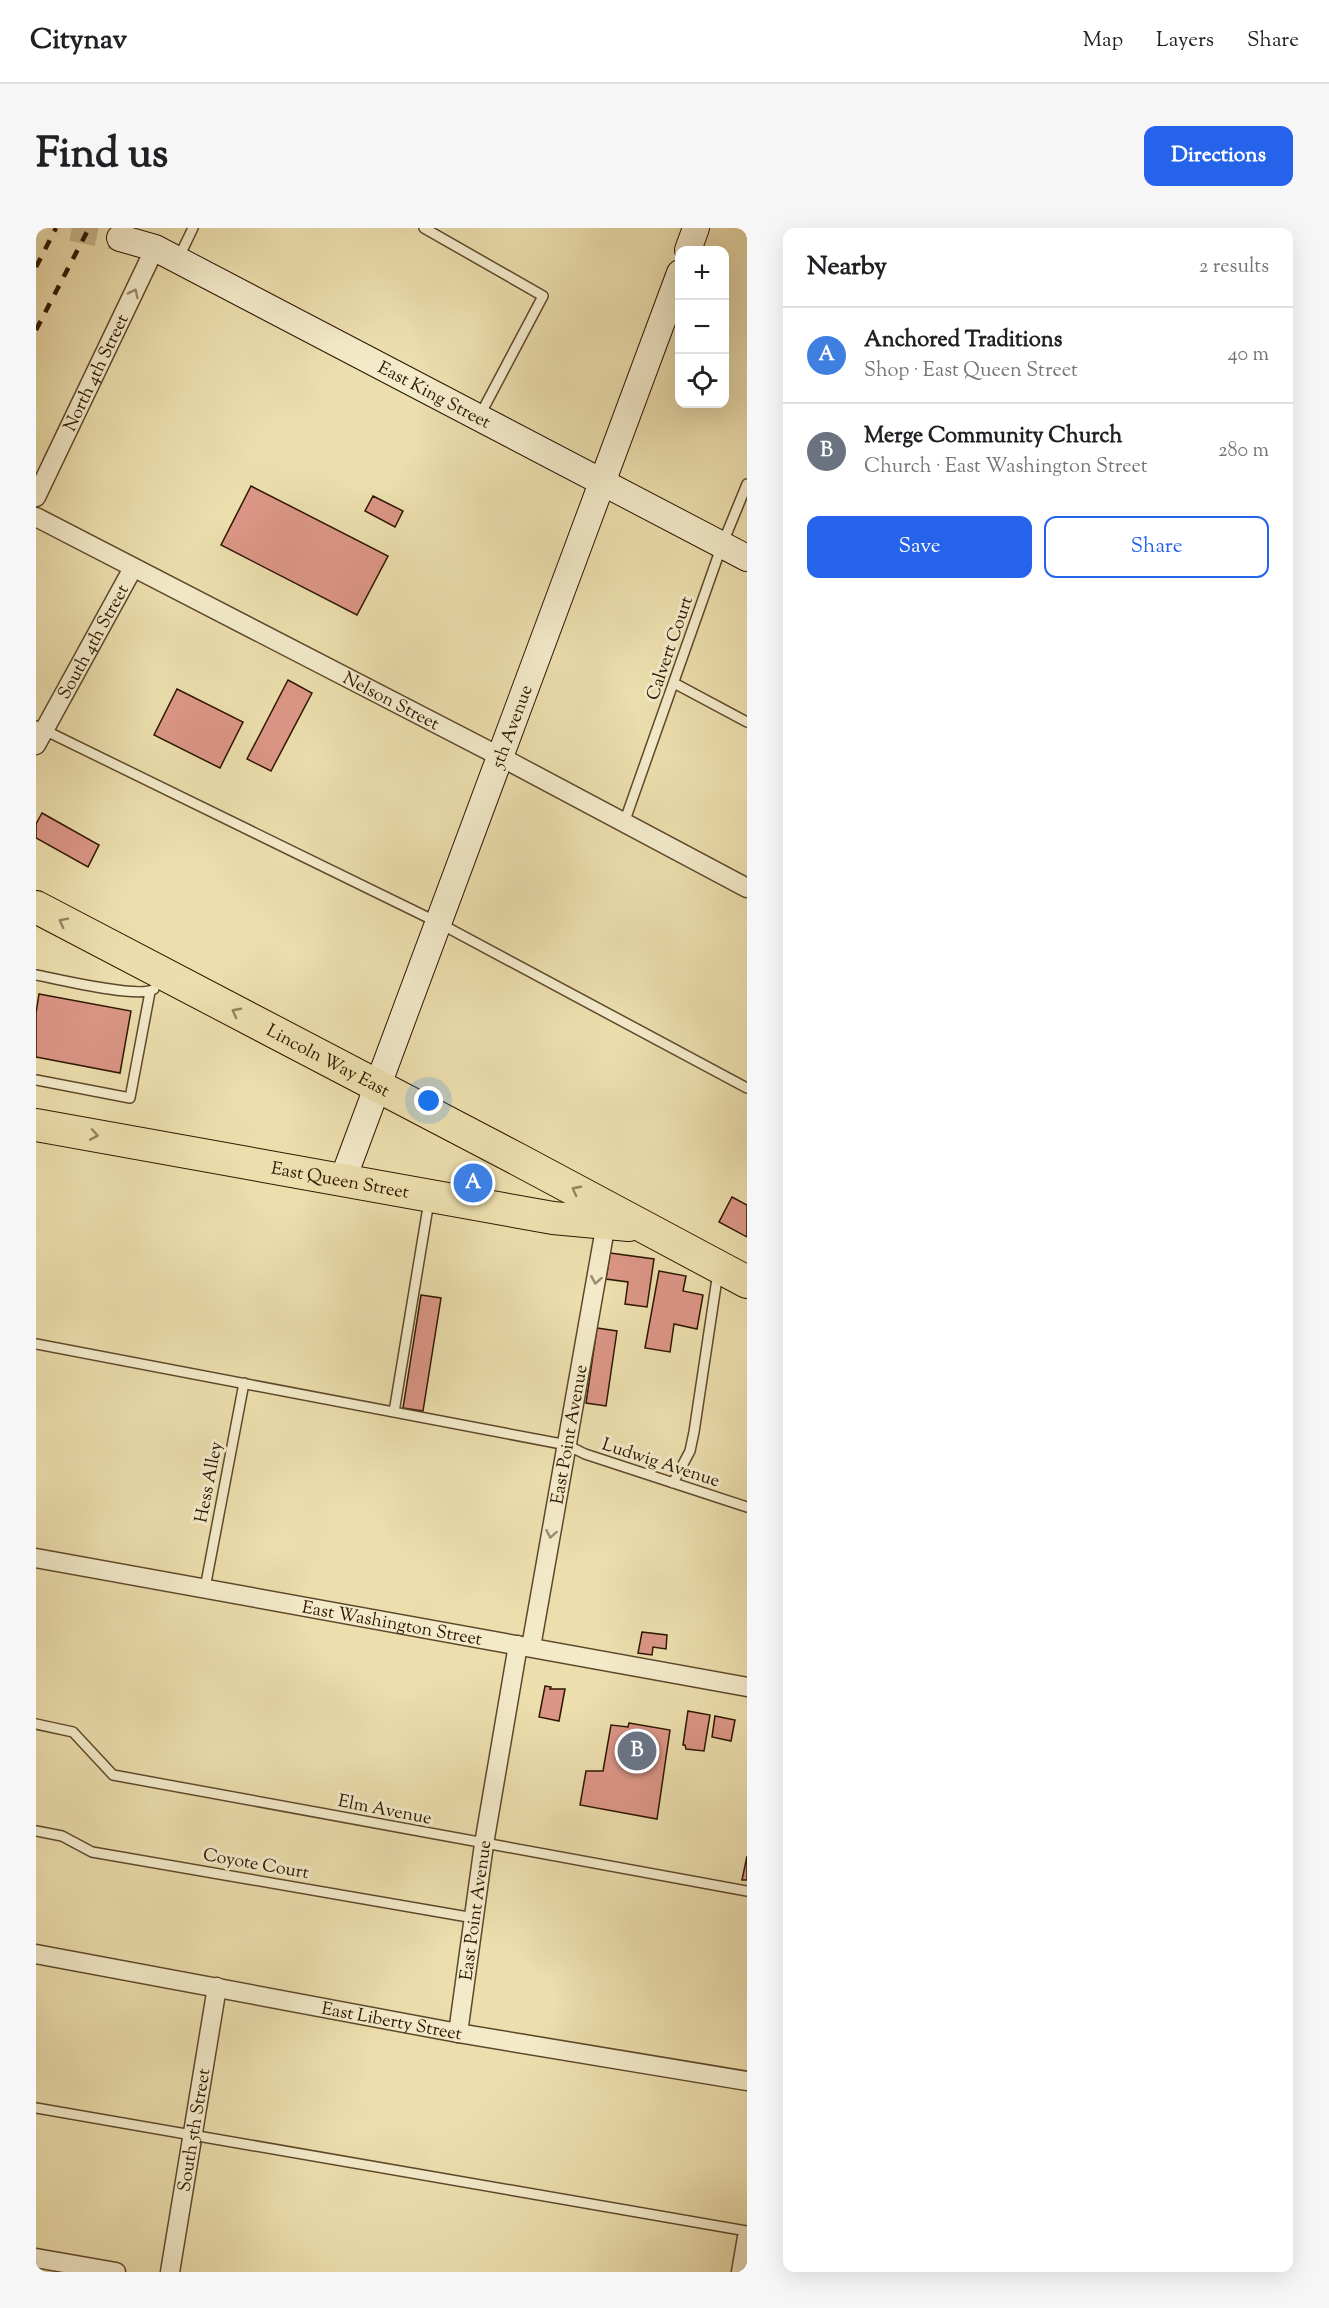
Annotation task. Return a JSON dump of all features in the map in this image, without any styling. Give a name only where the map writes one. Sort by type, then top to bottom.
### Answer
[{"type":"highway","name":"Lincoln Way East","points":[[36,907],[160,985],[376,1087],[519,1160],[747,1282]]},
{"type":"highway","name":"East Queen Street","points":[[36,1125],[553,1218],[646,1227]]},
{"type":"highway","points":[[510,1210],[519,1160]]},
{"type":"street","points":[[689,246],[696,228]]},
{"type":"street","name":"East King Street","points":[[120,238],[155,248],[178,259],[747,558]]},
{"type":"street","name":"North 4th Street","points":[[36,497],[155,248]]},
{"type":"street","name":"5th Avenue","points":[[344,1179],[437,922],[675,286]]},
{"type":"street","name":"Nelson Street","points":[[36,517],[499,756],[747,888]]},
{"type":"street","name":"South 4th Street","points":[[39,734],[132,568]]},
{"type":"street","name":"East Point Avenue","points":[[458,2033],[484,1844],[567,1446],[606,1223]]},
{"type":"street","name":"East Washington Street","points":[[36,1558],[747,1687]]},
{"type":"street","name":"East Liberty Street","points":[[36,1954],[458,2033],[747,2081]]},
{"type":"street","name":"South 5th Street","points":[[171,2272],[217,1987]]},
{"type":"street","points":[[741,2272],[747,2237]]},
{"type":"street","points":[[36,2258],[116,2272]]},
{"type":"lane","points":[[178,259],[193,228]]},
{"type":"lane","points":[[424,228],[543,296],[479,417]]},
{"type":"lane","name":"Calvert Court","points":[[624,823],[722,545],[747,484]]},
{"type":"lane","points":[[674,683],[747,722]]},
{"type":"lane","points":[[39,734],[437,922],[747,1088]]},
{"type":"lane","points":[[36,975],[128,992],[160,985],[130,1098],[36,1080]]},
{"type":"lane","points":[[394,1412],[429,1196]]},
{"type":"lane","points":[[674,1483],[690,1451],[694,1432],[719,1267]]},
{"type":"lane","points":[[36,1344],[567,1446]]},
{"type":"lane","name":"Hess Alley","points":[[205,1588],[244,1383]]},
{"type":"lane","name":"Ludwig Avenue","points":[[567,1446],[747,1507]]},
{"type":"lane","name":"Elm Avenue","points":[[36,1724],[73,1732],[113,1776],[747,1891]]},
{"type":"lane","name":"Coyote Court","points":[[36,1832],[62,1836],[92,1852],[474,1918]]},
{"type":"lane","points":[[36,2108],[747,2231]]},
{"type":"building","points":[[251,486],[388,556],[357,615],[221,545]]},
{"type":"building","points":[[373,496],[403,511],[395,527],[365,511]]},
{"type":"building","points":[[288,680],[312,693],[271,771],[247,759]]},
{"type":"building","points":[[177,689],[243,722],[220,768],[154,735]]},
{"type":"building","points":[[42,813],[99,845],[88,867],[36,838],[36,824]]},
{"type":"building","points":[[39,994],[131,1011],[120,1073],[36,1057],[36,1013]]},
{"type":"building","points":[[732,1197],[747,1205],[747,1237],[719,1222]]},
{"type":"building","points":[[610,1253],[654,1259],[647,1307],[625,1304],[628,1282],[606,1279]]},
{"type":"building","points":[[659,1271],[686,1276],[683,1291],[703,1295],[697,1329],[674,1324],[670,1352],[645,1348]]},
{"type":"building","points":[[421,1295],[441,1298],[423,1411],[403,1408]]},
{"type":"building","points":[[597,1328],[617,1331],[606,1406],[586,1403]]},
{"type":"building","points":[[642,1632],[667,1635],[666,1649],[653,1647],[652,1655],[638,1653]]},
{"type":"building","points":[[545,1686],[551,1687],[550,1689],[565,1689],[559,1721],[539,1717]]},
{"type":"building","points":[[688,1711],[710,1715],[704,1751],[686,1749],[683,1745]]},
{"type":"building","points":[[715,1716],[735,1720],[731,1741],[712,1737]]},
{"type":"building","points":[[629,1723],[670,1730],[657,1819],[580,1805],[586,1771],[603,1771],[611,1725],[628,1727]]},
{"type":"building","points":[[747,1856],[747,1880],[742,1880]]},
{"type":"tunnel","points":[[72,228],[120,238]]},
{"type":"railway","points":[[36,267],[56,228]]},
{"type":"railway","points":[[36,330],[89,228]]},
{"type":"place","name":"Anchored Traditions","points":[[473,1183]]},
{"type":"place","name":"Merge Community Church","points":[[637,1751]]}]
